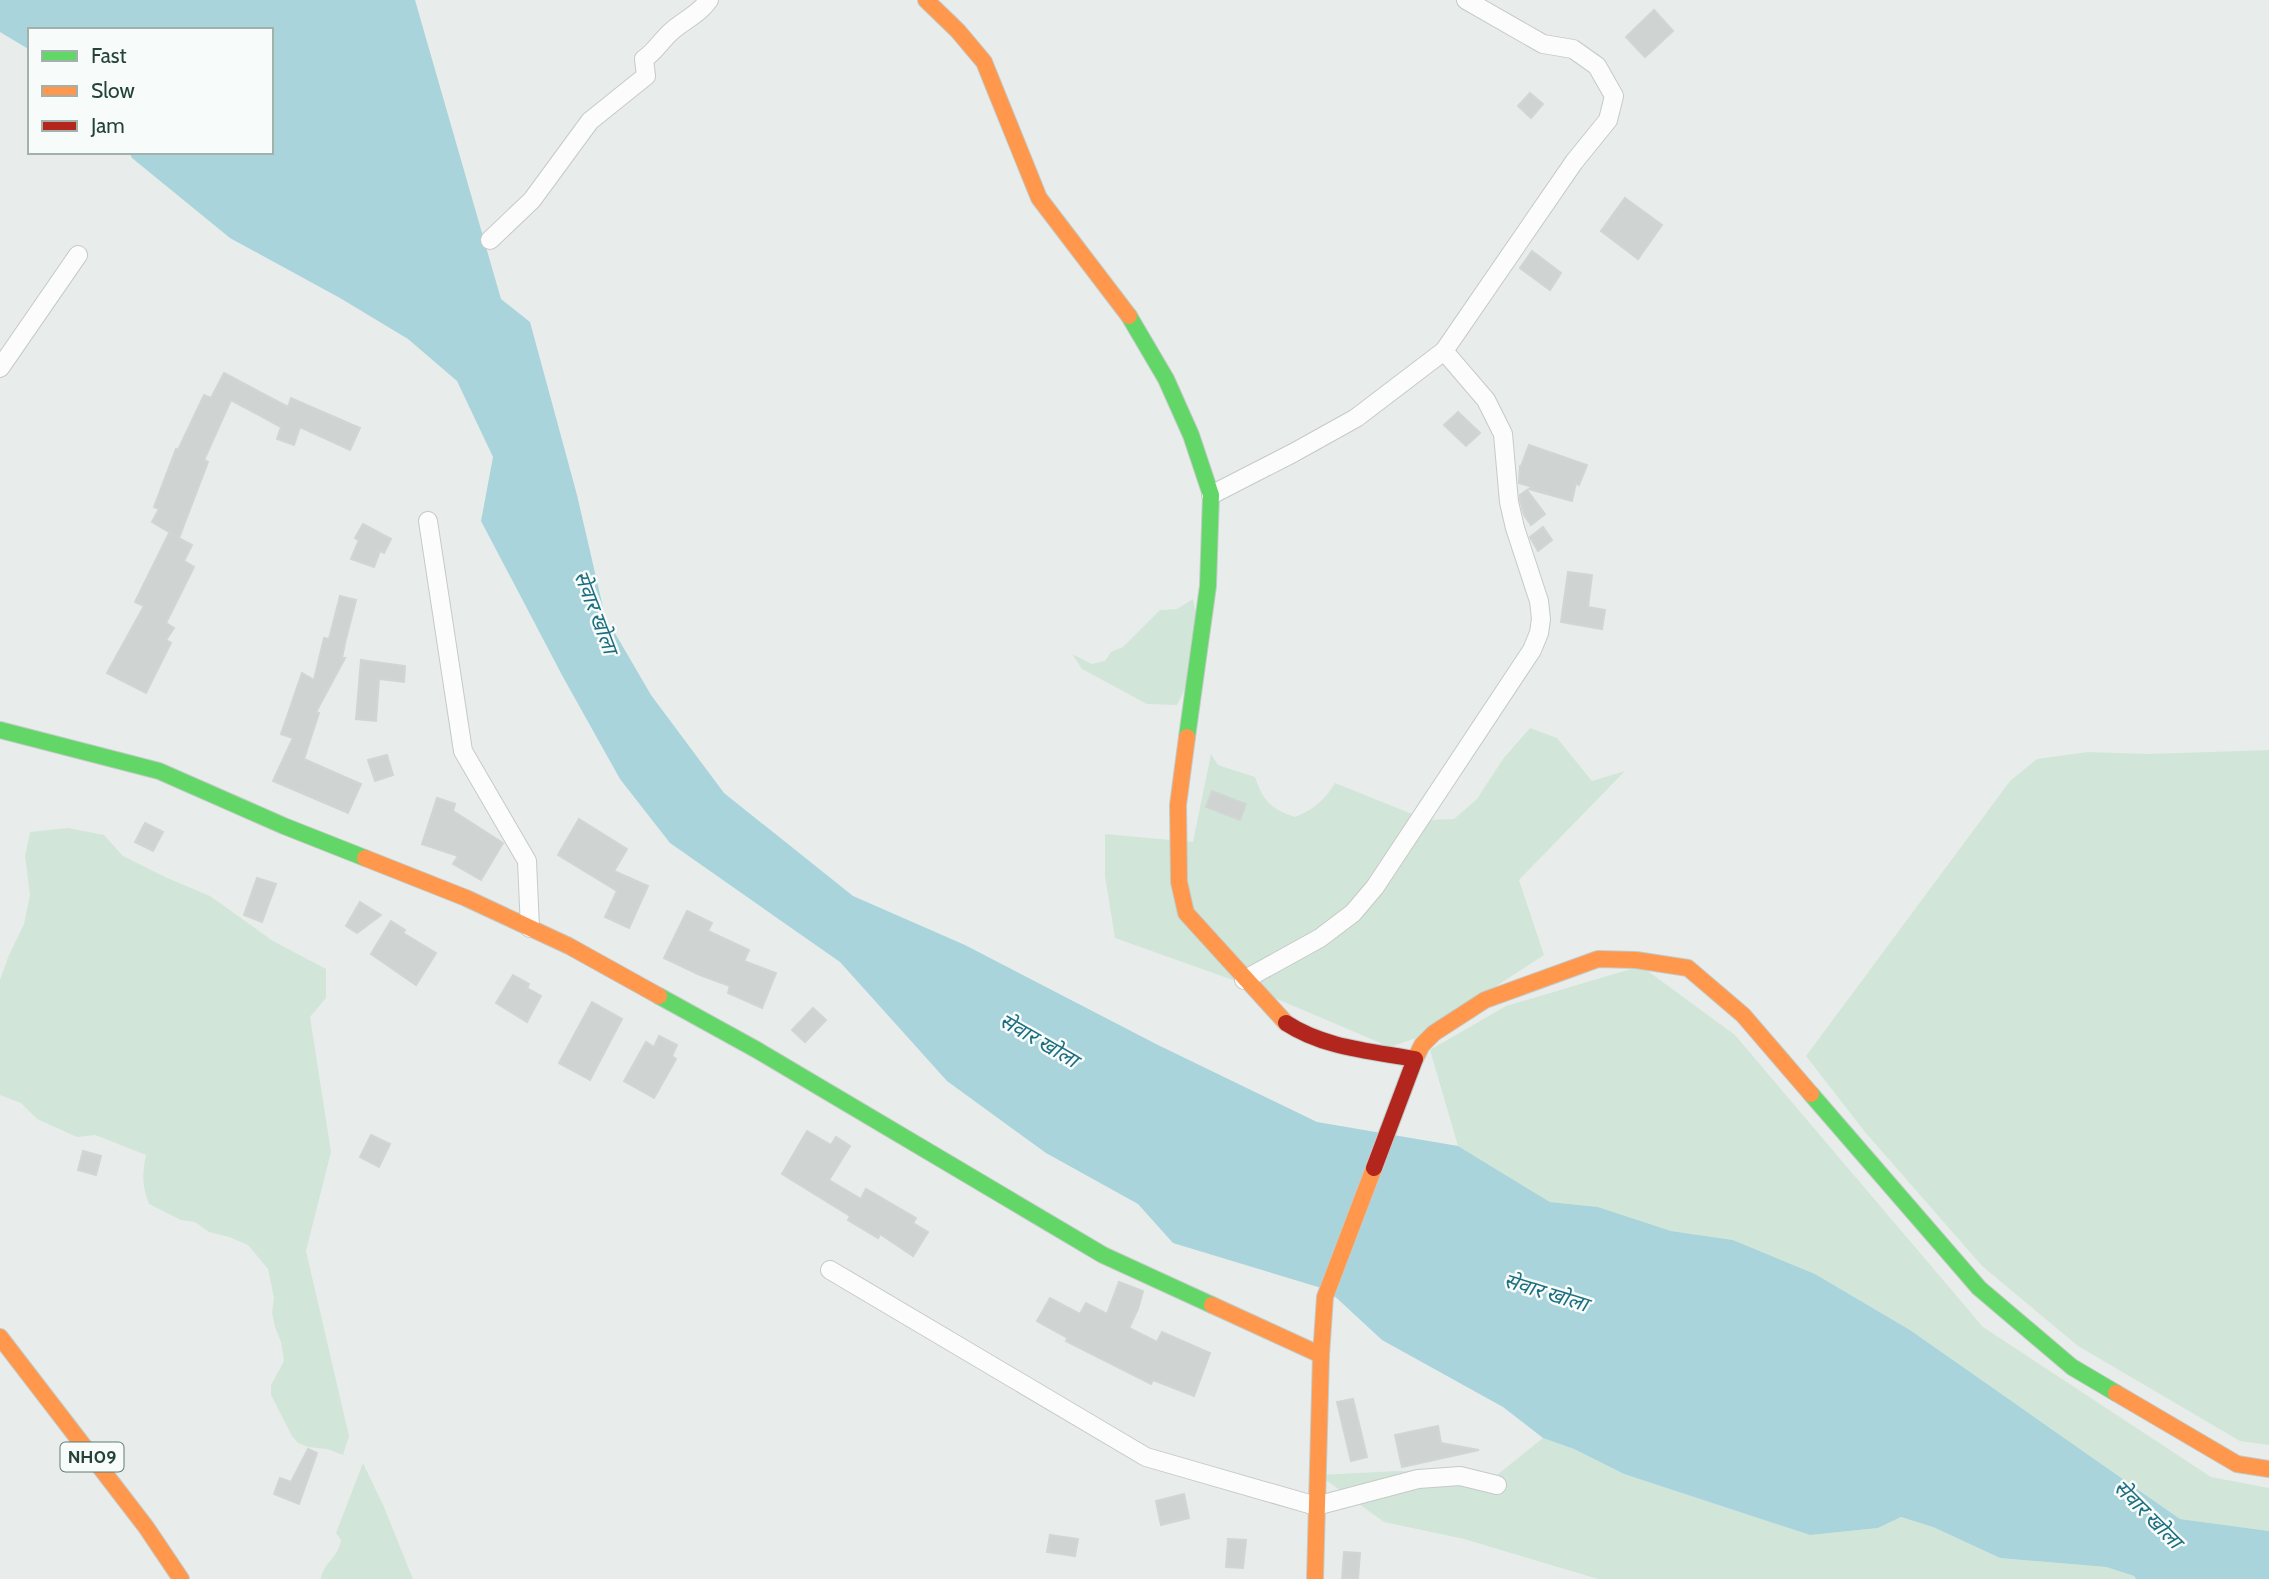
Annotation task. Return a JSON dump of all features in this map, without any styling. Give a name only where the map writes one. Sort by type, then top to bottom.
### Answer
[{"type":"street","points":[[490,240],[531,200],[590,121],[646,76],[644,59],[654,52],[672,31],[701,11],[709,0]]},
{"type":"street","points":[[926,0],[958,31],[984,62],[1039,198],[1128,314],[1166,379],[1191,435],[1211,495],[1208,586],[1178,804],[1179,882],[1186,914],[1281,1020],[1304,1035],[1328,1043],[1415,1059]]},
{"type":"street","points":[[1211,495],[1356,418],[1444,351],[1574,162],[1608,120],[1614,96],[1597,66],[1573,49],[1543,44],[1466,0]]},
{"type":"street","points":[[0,368],[78,255]]},
{"type":"street","points":[[1244,980],[1320,938],[1353,913],[1375,887],[1532,650],[1539,634],[1539,601],[1509,502],[1503,434],[1486,400],[1444,351]]},
{"type":"street","points":[[428,521],[463,751],[527,861],[530,928]]},
{"type":"street","points":[[0,730],[159,771],[284,826],[466,898],[569,946],[757,1050],[1104,1255],[1321,1355]]},
{"type":"street","points":[[1315,1579],[1325,1297],[1415,1059],[1434,1032],[1485,1000],[1598,959],[1636,960],[1688,968],[1743,1015],[1989,1297],[2072,1367],[2237,1464],[2269,1469]]},
{"type":"street","points":[[830,1269],[1146,1457],[1316,1506],[1418,1479],[1460,1476],[1497,1485]]},
{"type":"street","name":"NH09","points":[[0,1337],[146,1527],[181,1579]]},
{"type":"green space","points":[[1193,599],[1200,635],[1187,685],[1177,705],[1147,704],[1082,669],[1072,654],[1092,664],[1105,661],[1111,652],[1123,647],[1160,610],[1177,609]]},
{"type":"green space","points":[[1530,728],[1557,738],[1592,781],[1625,771],[1519,880],[1544,955],[1416,1038],[1390,1047],[1230,979],[1115,938],[1105,876],[1105,834],[1193,842],[1211,754],[1218,765],[1255,777],[1269,803],[1295,817],[1318,804],[1335,783],[1427,820],[1454,819],[1477,799],[1503,759]]},
{"type":"green space","points":[[2269,750],[2269,1445],[2240,1441],[2078,1346],[1982,1266],[1865,1132],[1806,1056],[2010,781],[2037,759],[2088,752],[2148,754]]},
{"type":"green space","points":[[68,828],[104,835],[123,856],[210,896],[273,941],[326,969],[326,998],[310,1017],[331,1152],[306,1251],[349,1436],[343,1455],[298,1443],[271,1395],[271,1385],[284,1361],[272,1313],[274,1298],[268,1269],[248,1245],[209,1232],[195,1222],[181,1220],[149,1204],[143,1180],[146,1155],[95,1135],[77,1137],[37,1119],[21,1103],[0,1095],[0,980],[24,924],[30,895],[25,856],[30,832]]},
{"type":"green space","points":[[1641,966],[1735,1035],[1983,1327],[2211,1477],[2269,1488],[2269,1531],[2180,1519],[1910,1330],[1815,1274],[1733,1240],[1671,1231],[1598,1207],[1550,1202],[1458,1146],[1430,1050],[1506,1006]]},
{"type":"green space","points":[[1543,1438],[1574,1449],[1624,1474],[1810,1535],[1878,1528],[1901,1517],[1933,1527],[2000,1558],[2106,1567],[2136,1579],[1598,1579],[1464,1539],[1384,1522],[1319,1475],[1397,1471],[1497,1475]]},
{"type":"green space","points":[[363,1463],[413,1579],[321,1579],[322,1573],[340,1546],[341,1540],[336,1533]]},
{"type":"water","name":"सेवार खोला","points":[[0,0],[415,0],[501,299],[530,322],[577,495],[605,616],[651,695],[724,793],[853,896],[965,945],[1156,1044],[1317,1122],[1458,1146],[1550,1202],[1598,1207],[1671,1231],[1733,1240],[1815,1274],[1910,1330],[2180,1519],[2269,1531],[2269,1579],[2136,1579],[2106,1567],[2000,1558],[1933,1527],[1901,1517],[1878,1528],[1810,1535],[1624,1474],[1574,1449],[1543,1438],[1503,1407],[1382,1340],[1328,1290],[1173,1243],[1138,1204],[1046,1153],[947,1081],[840,962],[670,843],[620,779],[481,521],[493,457],[457,381],[408,339],[340,298],[230,238],[132,158],[130,154],[273,154],[273,28],[28,28],[28,49],[0,32]]},
{"type":"building","points":[[1654,10],[1673,31],[1645,57],[1626,37]]},
{"type":"building","points":[[1530,93],[1543,104],[1531,118],[1518,106]]},
{"type":"building","points":[[1625,198],[1662,225],[1638,259],[1601,231]]},
{"type":"building","points":[[1532,251],[1561,273],[1550,290],[1520,268]]},
{"type":"building","points":[[224,373],[288,407],[291,398],[360,428],[350,450],[300,427],[294,445],[277,439],[281,427],[231,400],[204,460],[208,462],[179,538],[152,522],[159,509],[154,507],[176,449],[178,450],[204,395],[211,398]]},
{"type":"building","points":[[1458,412],[1480,433],[1466,446],[1444,425]]},
{"type":"building","points":[[1529,445],[1587,465],[1579,485],[1576,483],[1572,501],[1529,489],[1532,487],[1519,483],[1520,466]]},
{"type":"building","points":[[1527,490],[1545,514],[1531,525],[1524,515],[1520,500],[1520,495]]},
{"type":"building","points":[[363,524],[391,539],[384,553],[380,551],[374,567],[351,559],[359,540],[355,538]]},
{"type":"building","points":[[1543,527],[1552,540],[1538,551],[1530,537]]},
{"type":"building","points":[[169,533],[192,545],[184,561],[194,567],[166,623],[174,628],[166,640],[171,643],[146,693],[107,673],[144,606],[135,602]]},
{"type":"building","points":[[1568,572],[1592,575],[1588,607],[1605,610],[1602,629],[1561,622]]},
{"type":"building","points":[[340,596],[356,600],[342,658],[345,658],[316,712],[319,713],[304,759],[361,784],[348,813],[273,781],[293,738],[281,734],[302,673],[314,680],[324,638],[329,639]]},
{"type":"building","points":[[361,660],[405,666],[404,682],[379,679],[376,721],[356,719]]},
{"type":"building","points":[[387,755],[393,775],[375,781],[368,760]]},
{"type":"building","points":[[1212,791],[1246,804],[1240,820],[1206,807]]},
{"type":"building","points":[[437,798],[455,804],[453,811],[503,843],[481,880],[453,864],[458,856],[422,844]]},
{"type":"building","points":[[579,819],[627,849],[614,871],[648,886],[629,928],[605,917],[617,891],[558,855]]},
{"type":"building","points":[[145,823],[163,832],[153,851],[135,842]]},
{"type":"building","points":[[257,878],[276,884],[262,922],[244,915]]},
{"type":"building","points":[[360,902],[381,915],[357,933],[346,926]]},
{"type":"building","points":[[687,911],[712,923],[708,931],[749,950],[744,961],[776,973],[762,1008],[728,993],[730,986],[664,958]]},
{"type":"building","points":[[391,921],[405,930],[403,933],[436,953],[416,985],[371,954]]},
{"type":"building","points":[[513,975],[529,984],[527,988],[541,996],[527,1022],[496,1003]]},
{"type":"building","points":[[592,1002],[622,1019],[590,1080],[559,1063]]},
{"type":"building","points":[[813,1008],[826,1020],[805,1042],[792,1030]]},
{"type":"building","points":[[659,1036],[677,1045],[672,1056],[676,1059],[654,1098],[624,1081],[646,1042],[654,1047]]},
{"type":"building","points":[[807,1131],[831,1145],[836,1137],[850,1146],[829,1180],[861,1199],[866,1189],[916,1218],[913,1223],[928,1232],[913,1256],[880,1234],[878,1238],[848,1220],[850,1216],[782,1174]]},
{"type":"building","points":[[371,1135],[390,1144],[379,1167],[360,1157]]},
{"type":"building","points":[[83,1151],[101,1156],[96,1175],[78,1170]]},
{"type":"building","points":[[1119,1282],[1143,1291],[1129,1328],[1157,1342],[1162,1332],[1210,1353],[1194,1396],[1153,1380],[1151,1384],[1066,1341],[1068,1338],[1037,1321],[1050,1298],[1080,1314],[1086,1303],[1107,1314]]},
{"type":"building","points":[[1353,1399],[1367,1457],[1351,1461],[1337,1402]]},
{"type":"building","points":[[1438,1426],[1441,1443],[1479,1450],[1402,1467],[1395,1435]]},
{"type":"building","points":[[308,1449],[317,1453],[299,1504],[274,1494],[280,1478],[291,1482]]},
{"type":"building","points":[[1184,1494],[1189,1518],[1161,1525],[1156,1501]]},
{"type":"building","points":[[1050,1535],[1078,1539],[1075,1556],[1047,1552]]},
{"type":"building","points":[[1228,1539],[1246,1540],[1243,1568],[1226,1567]]},
{"type":"building","points":[[1344,1552],[1360,1553],[1358,1579],[1342,1579]]},
{"type":"traffic: fast","points":[[1129,316],[1166,379],[1191,435],[1211,495],[1208,586],[1187,737]]},
{"type":"traffic: fast","points":[[0,730],[159,771],[365,858]]},
{"type":"traffic: fast","points":[[659,996],[757,1050],[1103,1255],[1212,1305]]},
{"type":"traffic: fast","points":[[1811,1094],[1979,1288],[2072,1367],[2116,1393]]},
{"type":"traffic: slow","points":[[926,0],[958,31],[984,62],[1039,198],[1129,316]]},
{"type":"traffic: slow","points":[[1187,737],[1178,805],[1179,882],[1186,913],[1286,1023]]},
{"type":"traffic: slow","points":[[365,858],[466,898],[569,946],[659,996]]},
{"type":"traffic: slow","points":[[1415,1059],[1422,1045],[1434,1033],[1485,1000],[1598,959],[1636,960],[1688,968],[1743,1015],[1811,1094]]},
{"type":"traffic: slow","points":[[1315,1579],[1325,1297],[1374,1168]]},
{"type":"traffic: slow","points":[[1212,1305],[1321,1355]]},
{"type":"traffic: slow","points":[[0,1337],[146,1527],[181,1579]]},
{"type":"traffic: slow","points":[[2116,1393],[2237,1464],[2269,1469]]},
{"type":"traffic: jam","points":[[1286,1023],[1332,1043],[1415,1059],[1374,1168]]}]
